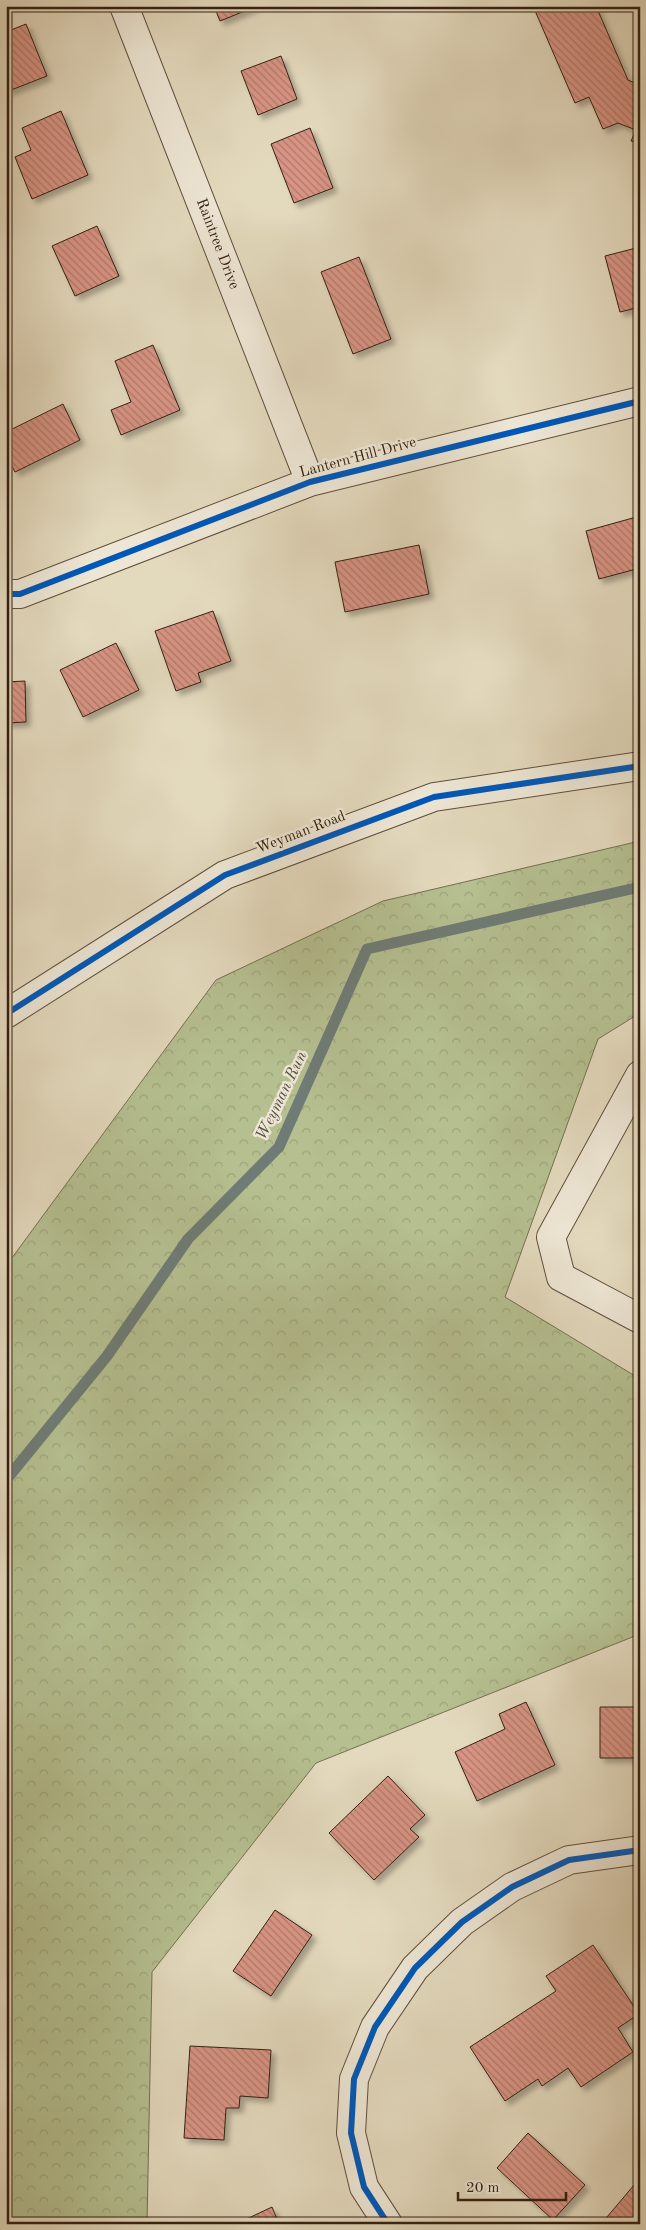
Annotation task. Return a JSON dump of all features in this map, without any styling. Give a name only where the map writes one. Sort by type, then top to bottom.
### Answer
[{"type":"street","name":"Raintree Drive","points":[[124,6],[310,482]]},
{"type":"street","name":"Lantern Hill Drive","points":[[6,594],[20,594],[310,482],[640,401]]},
{"type":"street","name":"Weyman Road","points":[[6,1014],[224,875],[434,797],[640,766]]},
{"type":"street","points":[[640,1075],[551,1237],[561,1277],[640,1319]]},
{"type":"street","points":[[388,2224],[364,2187],[351,2133],[354,2079],[375,2027],[415,1968],[462,1922],[512,1887],[569,1860],[640,1850]]},
{"type":"green space","points":[[640,841],[640,1013],[598,1039],[505,1297],[640,1379],[640,1634],[316,1763],[152,1972],[147,2224],[6,2224],[6,1266],[216,980],[383,901]]},
{"type":"building","points":[[214,6],[257,6],[220,21]]},
{"type":"building","points":[[533,6],[596,6],[628,80],[640,85],[640,144],[631,141],[636,130],[618,123],[603,129],[589,97],[575,103]]},
{"type":"building","points":[[26,24],[47,76],[6,92],[6,32]]},
{"type":"building","points":[[281,56],[297,99],[258,115],[241,71]]},
{"type":"building","points":[[61,111],[88,175],[32,199],[15,157],[31,150],[22,128]]},
{"type":"building","points":[[310,128],[333,188],[294,203],[271,144]]},
{"type":"building","points":[[97,226],[119,276],[75,296],[52,246]]},
{"type":"building","points":[[640,247],[640,307],[620,312],[605,256]]},
{"type":"building","points":[[359,257],[391,339],[353,354],[321,272]]},
{"type":"building","points":[[153,345],[180,410],[121,435],[111,410],[131,402],[115,361]]},
{"type":"building","points":[[63,404],[80,440],[15,472],[6,455],[6,432]]},
{"type":"building","points":[[640,516],[640,568],[599,579],[586,531]]},
{"type":"building","points":[[419,545],[429,594],[345,612],[335,562]]},
{"type":"building","points":[[213,611],[231,661],[198,673],[201,682],[176,691],[155,631]]},
{"type":"building","points":[[116,643],[139,690],[83,717],[60,670]]},
{"type":"building","points":[[25,681],[26,722],[6,723],[6,682]]},
{"type":"building","points":[[526,1702],[555,1765],[477,1801],[455,1752],[505,1729],[499,1714]]},
{"type":"building","points":[[600,1707],[640,1707],[640,1758],[600,1758]]},
{"type":"building","points":[[388,1776],[425,1815],[410,1829],[419,1837],[374,1880],[329,1833]]},
{"type":"building","points":[[275,1910],[312,1935],[271,1996],[233,1971]]},
{"type":"building","points":[[593,1945],[639,2014],[618,2028],[633,2052],[581,2087],[568,2068],[542,2086],[538,2079],[505,2101],[470,2047],[556,1991],[546,1976]]},
{"type":"building","points":[[190,2046],[271,2050],[268,2098],[240,2096],[239,2108],[226,2108],[224,2140],[184,2138]]},
{"type":"building","points":[[528,2133],[585,2185],[553,2220],[497,2168]]},
{"type":"building","points":[[640,2178],[640,2224],[601,2224]]},
{"type":"building","points":[[272,2207],[279,2224],[236,2224]]},
{"type":"waterway","name":"Weyman Run","points":[[6,1480],[107,1356],[188,1239],[279,1147],[367,949],[640,887]]},
{"type":"cycle path","points":[[6,594],[20,594],[310,482],[640,401]]},
{"type":"cycle path","points":[[6,1014],[225,875],[434,797],[640,766]]},
{"type":"cycle path","points":[[388,2224],[364,2187],[351,2133],[354,2079],[375,2027],[415,1968],[462,1922],[512,1887],[569,1860],[640,1850]]}]
